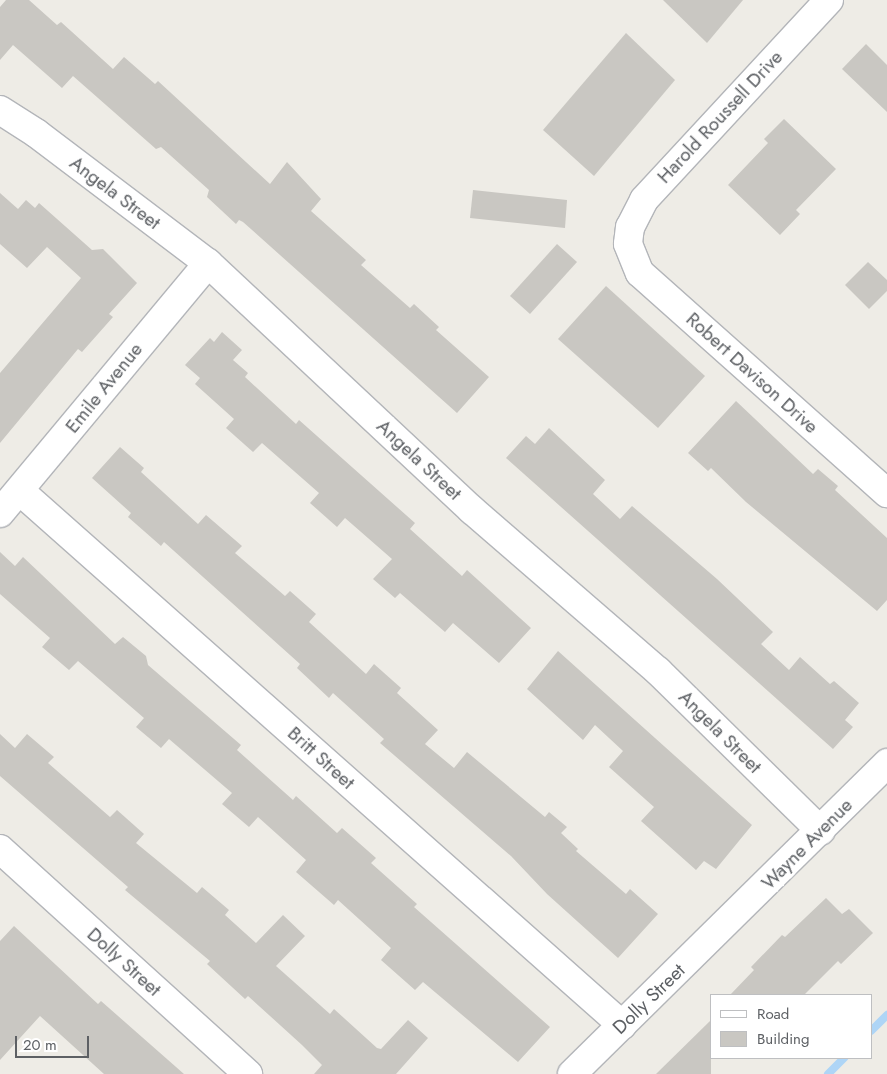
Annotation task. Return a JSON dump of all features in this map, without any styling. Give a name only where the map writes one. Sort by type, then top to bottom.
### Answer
[{"type":"street","name":"Harold Roussell Drive","points":[[628,244],[630,227],[644,200],[829,0]]},
{"type":"street","name":"Angela Street","points":[[0,110],[36,133],[208,263],[472,510],[658,671],[821,831]]},
{"type":"street","name":"Robert Davison Drive","points":[[628,244],[640,273],[887,494]]},
{"type":"street","name":"Emile Avenue","points":[[0,513],[208,263]]},
{"type":"street","name":"Britt Street","points":[[20,491],[622,1025]]},
{"type":"street","name":"Wayne Avenue","points":[[725,924],[821,831],[887,763]]},
{"type":"street","name":"Dolly Street","points":[[0,850],[248,1074]]},
{"type":"street","name":"Dolly Street","points":[[572,1074],[725,924]]},
{"type":"building","points":[[6,0],[29,0],[57,25],[61,22],[113,69],[124,57],[155,84],[158,81],[270,184],[287,162],[321,199],[311,211],[366,260],[361,265],[410,308],[414,304],[439,327],[436,330],[489,377],[457,413],[243,222],[239,220],[236,224],[207,197],[209,190],[161,147],[156,149],[73,76],[62,88],[13,45],[0,60],[0,7]]},
{"type":"building","points":[[663,0],[743,0],[707,43]]},
{"type":"building","points":[[626,33],[675,80],[594,176],[543,130]]},
{"type":"building","points":[[866,44],[887,65],[887,112],[842,69]]},
{"type":"building","points":[[784,119],[836,169],[796,210],[800,214],[780,235],[728,185],[768,143],[764,139]]},
{"type":"building","points":[[473,190],[567,200],[565,228],[470,218]]},
{"type":"building","points":[[0,193],[18,209],[26,200],[35,208],[39,203],[92,250],[103,249],[137,283],[109,314],[113,317],[82,352],[78,349],[0,443],[0,373],[81,278],[47,247],[27,268],[0,244]]},
{"type":"building","points":[[557,244],[577,262],[530,314],[510,296]]},
{"type":"building","points":[[868,262],[887,280],[887,291],[869,309],[845,285]]},
{"type":"building","points":[[606,286],[705,376],[658,428],[558,339]]},
{"type":"building","points":[[222,332],[242,350],[233,360],[248,373],[245,377],[296,424],[299,420],[415,523],[410,529],[462,576],[467,570],[531,628],[499,663],[453,623],[445,632],[400,593],[395,598],[373,579],[392,559],[345,518],[337,527],[310,503],[319,493],[262,443],[253,452],[226,428],[234,419],[195,384],[200,378],[185,365],[210,338],[214,342]]},
{"type":"building","points":[[736,401],[813,474],[818,469],[838,486],[835,490],[887,538],[887,600],[877,611],[746,502],[711,468],[708,471],[688,453]]},
{"type":"building","points":[[549,428],[605,480],[593,494],[620,519],[632,506],[717,579],[773,632],[761,644],[789,670],[800,657],[830,684],[834,681],[859,703],[845,720],[853,727],[833,749],[506,458],[526,436],[535,444]]},
{"type":"building","points":[[120,447],[144,468],[141,472],[198,524],[206,515],[242,546],[235,553],[285,596],[290,591],[316,614],[309,622],[366,674],[374,664],[401,688],[397,693],[438,730],[425,744],[454,768],[467,752],[545,817],[549,812],[567,827],[561,833],[578,849],[576,851],[626,894],[630,889],[658,914],[618,958],[547,894],[511,856],[380,743],[384,739],[333,693],[329,698],[297,668],[300,664],[164,542],[161,546],[128,517],[131,513],[92,478]]},
{"type":"building","points":[[0,552],[15,566],[23,557],[115,644],[123,637],[146,656],[148,665],[241,745],[237,750],[293,800],[296,796],[337,833],[342,828],[376,858],[371,863],[417,904],[414,907],[550,1027],[518,1062],[423,982],[415,990],[381,960],[391,948],[338,900],[334,905],[296,872],[306,860],[258,817],[249,827],[222,804],[232,793],[169,739],[161,748],[136,727],[144,718],[78,661],[69,670],[42,647],[50,638],[0,594]]},
{"type":"building","points":[[558,651],[752,825],[716,869],[704,861],[696,870],[641,821],[654,807],[609,767],[623,751],[595,725],[583,740],[527,689]]},
{"type":"building","points":[[0,734],[15,748],[27,734],[54,757],[48,763],[110,817],[117,810],[144,834],[136,843],[197,893],[202,887],[229,910],[225,915],[256,943],[283,915],[305,936],[276,966],[330,1014],[334,1009],[377,1048],[381,1049],[408,1020],[428,1038],[396,1074],[314,1074],[322,1065],[302,1045],[248,996],[245,999],[207,964],[210,961],[125,890],[128,887],[0,776]]},
{"type":"building","points":[[826,898],[842,914],[849,909],[873,933],[841,964],[838,961],[805,994],[731,994],[754,970],[751,967],[782,935],[785,937]]},
{"type":"building","points":[[14,926],[98,1004],[101,1001],[184,1074],[104,1074],[40,1016],[0,1060],[0,941]]},
{"type":"building","points":[[710,1021],[711,1074],[656,1074]]},
{"type":"waterway","points":[[872,1030],[887,1015]]},
{"type":"waterway","points":[[828,1074],[843,1059]]}]
